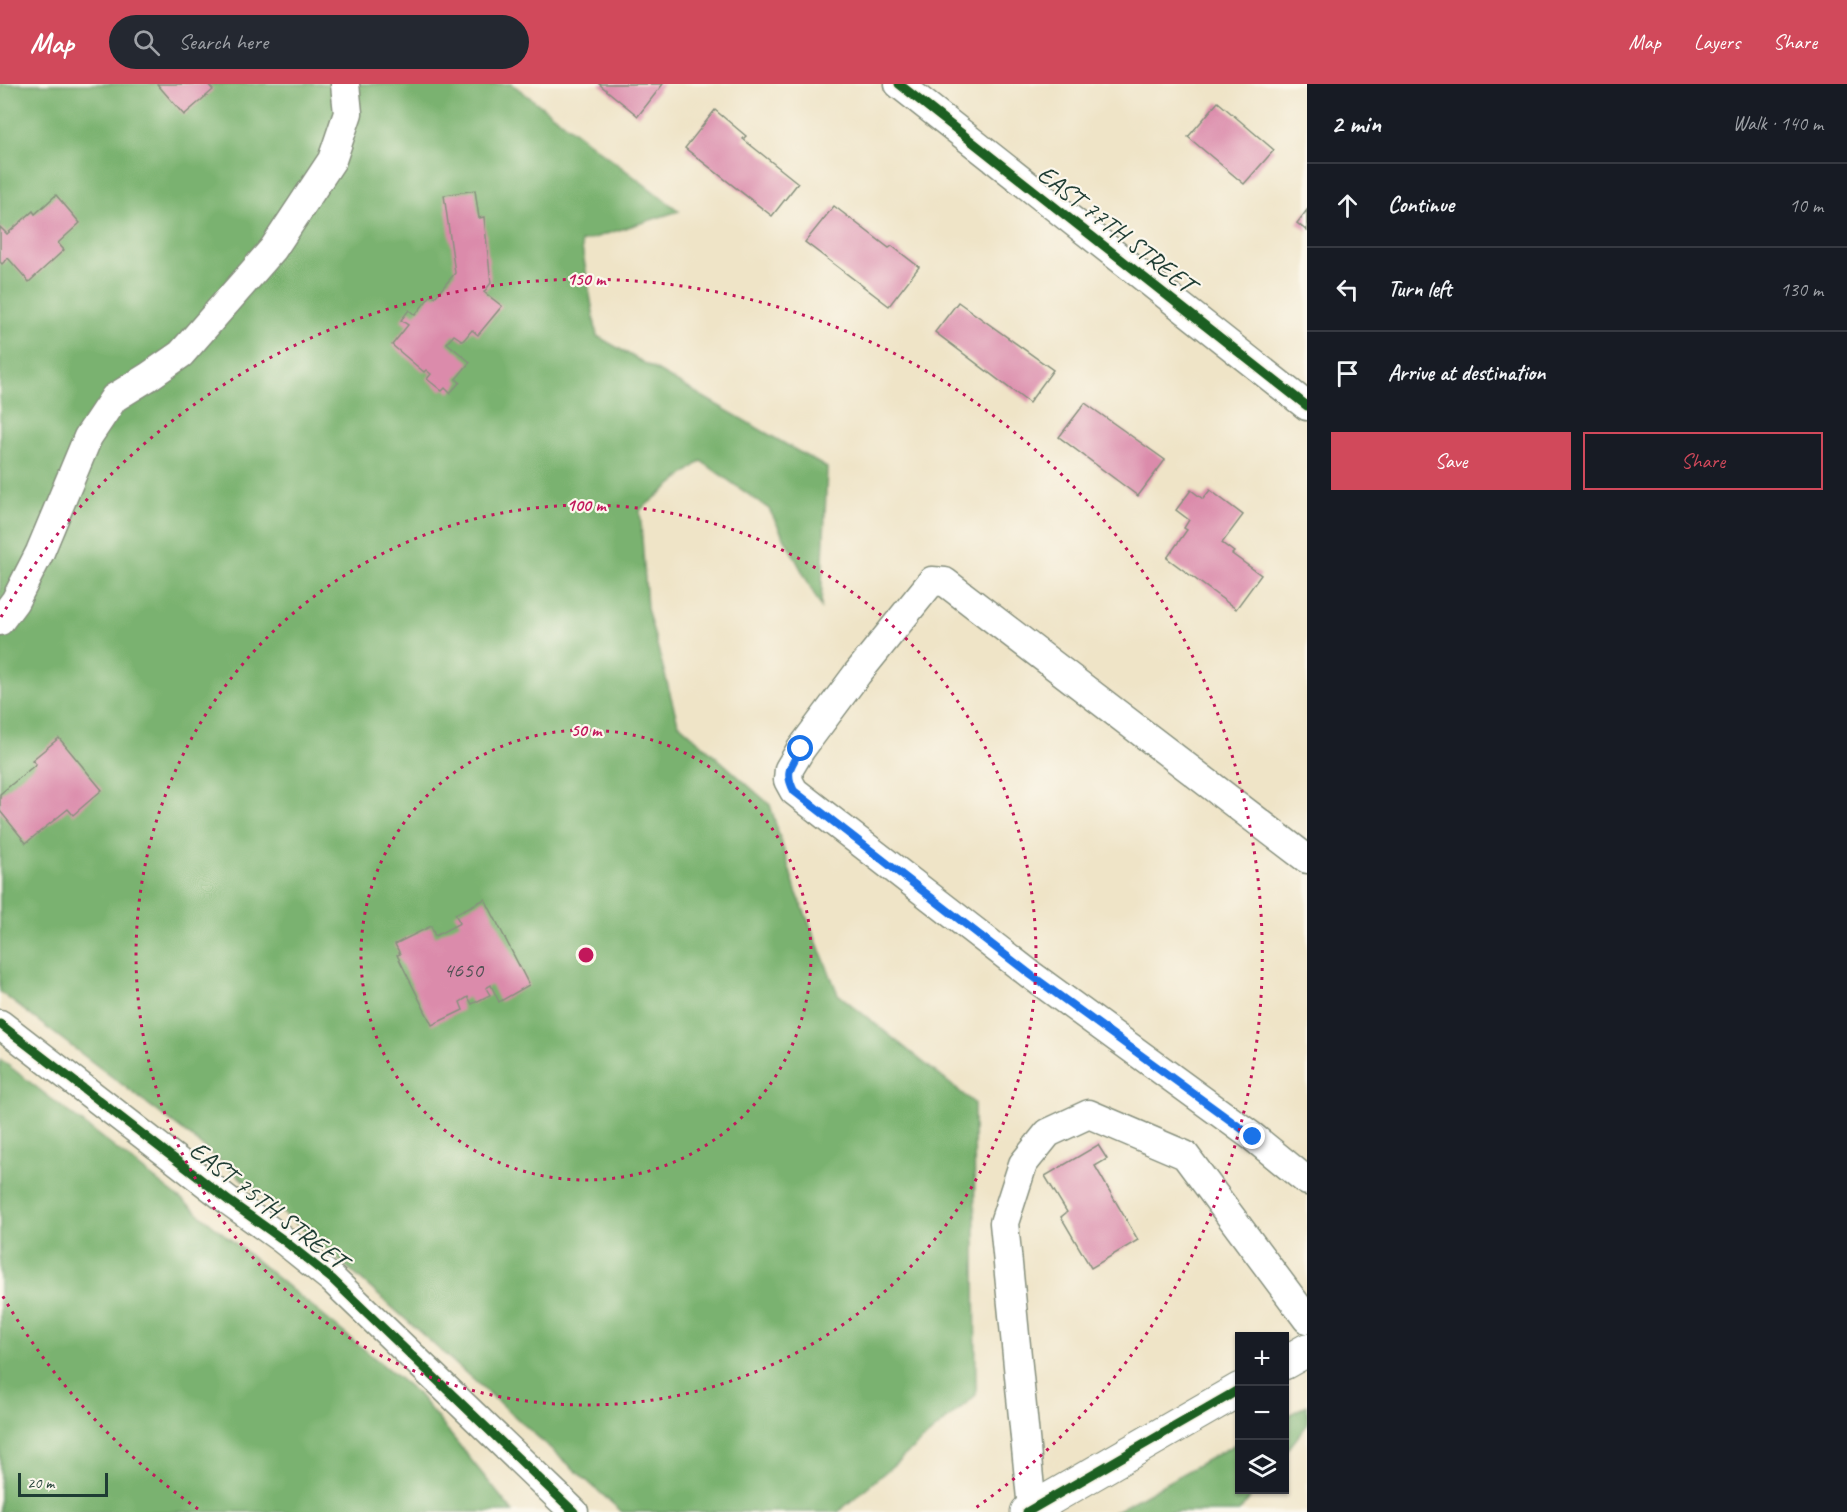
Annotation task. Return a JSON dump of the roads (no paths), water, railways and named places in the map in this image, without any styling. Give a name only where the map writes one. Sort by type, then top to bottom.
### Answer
[{"type":"main road","points":[[1289,1360],[1307,1350]]},
{"type":"main road","points":[[1030,1511],[1235,1391]]},
{"type":"street","points":[[0,621],[15,601],[40,552],[88,437],[114,398],[181,354],[273,249],[332,160],[348,113],[345,84]]},
{"type":"street","name":"EAST 77TH STREET","points":[[899,84],[1307,406]]},
{"type":"street","points":[[1307,859],[945,582],[932,581],[857,674],[801,749],[789,769],[788,780],[794,791],[1031,975],[1253,1137],[1307,1181]]},
{"type":"street","name":"EAST 75TH STREET","points":[[0,1024],[332,1279],[574,1512]]},
{"type":"street","points":[[1030,1511],[1004,1223],[1023,1164],[1048,1133],[1089,1114],[1185,1155],[1307,1319]]}]
